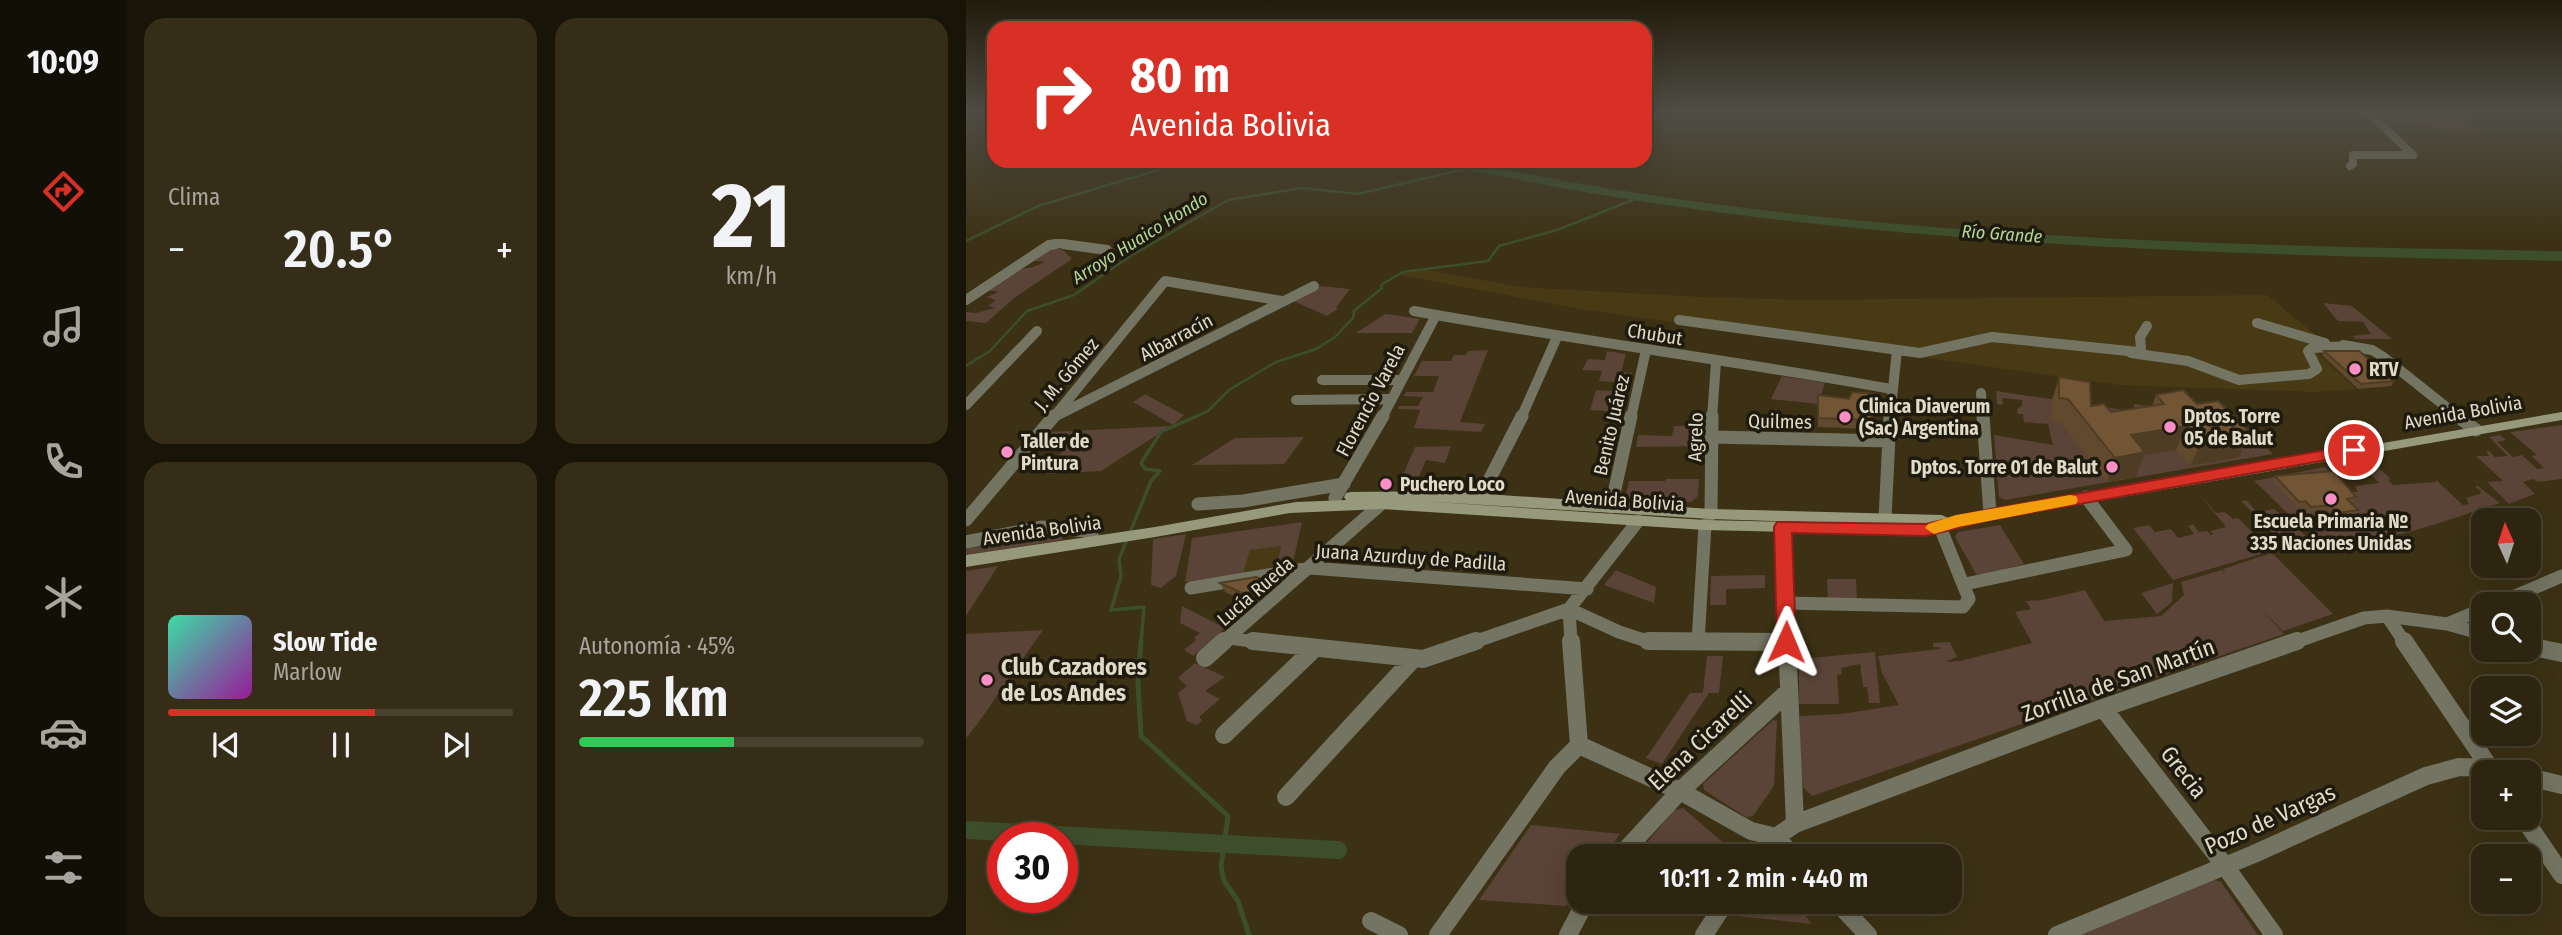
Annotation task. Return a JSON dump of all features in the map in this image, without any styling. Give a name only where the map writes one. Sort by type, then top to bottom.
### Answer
[{"type":"street","points":[[2350,166],[2353,164],[2353,156]]},
{"type":"street","points":[[2366,156],[2407,156]]},
{"type":"street","points":[[966,300],[1049,245],[1059,243],[1107,250]]},
{"type":"street","name":"J. M. Gómez","points":[[966,520],[1165,281],[1282,301]]},
{"type":"street","name":"Albarracín","points":[[1054,417],[1314,286]]},
{"type":"street","name":"Chubut","points":[[1414,311],[1435,317],[1557,337],[1786,370],[1891,389]]},
{"type":"street","name":"Florencio Varela","points":[[1335,498],[1368,443],[1435,317]]},
{"type":"street","points":[[1679,320],[1897,350],[1934,351],[1969,340],[1992,337],[2188,361],[2227,378],[2248,381],[2309,374],[2317,369],[2308,351],[2312,348],[2351,346]]},
{"type":"street","points":[[2257,323],[2318,342],[2372,349],[2476,429]]},
{"type":"street","points":[[2129,352],[2141,348],[2140,337],[2147,326]]},
{"type":"street","points":[[966,405],[1037,331]]},
{"type":"street","points":[[1480,498],[1519,423],[1557,337]]},
{"type":"street","name":"Benito Juárez","points":[[1611,506],[1646,350]]},
{"type":"street","points":[[1885,519],[1891,389],[1897,350]]},
{"type":"street","name":"Agrelo","points":[[1708,519],[1716,362]]},
{"type":"street","points":[[1322,380],[1400,380]]},
{"type":"street","points":[[1981,393],[1990,514]]},
{"type":"street","points":[[1296,400],[1390,399]]},
{"type":"street","name":"Avenida Bolivia","points":[[1290,508],[1386,500],[1480,498],[1611,506],[1783,527],[1926,530],[1990,514],[2562,416]]},
{"type":"street","name":"Quilmes","points":[[1712,437],[1889,441]]},
{"type":"street","points":[[1198,504],[1243,501],[1344,484]]},
{"type":"street","points":[[1967,592],[2126,550],[2086,497]]},
{"type":"street","name":"Avenida Bolivia","points":[[966,561],[1155,532],[1335,498],[1638,521],[1956,521]]},
{"type":"street","name":"Lucía Rueda","points":[[1205,658],[1386,500]]},
{"type":"street","points":[[1698,642],[1708,519]]},
{"type":"street","points":[[1230,638],[1423,659],[1569,609],[1638,521]]},
{"type":"street","points":[[966,542],[1041,527],[1087,531],[1095,540]]},
{"type":"street","points":[[1783,527],[1795,824]]},
{"type":"street","points":[[1787,603],[1964,607],[1967,592],[1940,527]]},
{"type":"street","name":"Juana Azurduy de Padilla","points":[[1191,588],[1310,568],[1587,589]]},
{"type":"street","points":[[2524,592],[2562,576]]},
{"type":"street","points":[[1569,609],[1619,632],[1654,643],[1786,642]]},
{"type":"street","points":[[1438,935],[1557,767],[1579,745],[1569,609]]},
{"type":"street","name":"Zorrilla de San Martín","points":[[1776,837],[1795,824],[2103,708],[2364,618],[2387,617],[2447,624],[2471,614]]},
{"type":"street","points":[[2387,617],[2489,760]]},
{"type":"street","points":[[2447,624],[2471,631]]},
{"type":"street","points":[[1224,735],[1314,649]]},
{"type":"street","points":[[2541,649],[2562,653]]},
{"type":"street","points":[[1286,797],[1413,659]]},
{"type":"street","name":"Elena Cicarelli","points":[[1631,844],[1680,791],[1789,691]]},
{"type":"street","name":"Grecia","points":[[2103,708],[2225,866],[2274,935]]},
{"type":"street","points":[[1579,745],[1680,791],[1751,831],[1776,837],[1782,844]]},
{"type":"street","name":"Pozo de Vargas","points":[[2057,935],[2225,866],[2426,776],[2459,767],[2471,768]]},
{"type":"street","points":[[2541,780],[2562,785]]},
{"type":"street","points":[[2532,830],[2562,875]]},
{"type":"street","points":[[1770,844],[1776,837]]},
{"type":"street","points":[[1568,935],[1579,914]]},
{"type":"street","points":[[1704,935],[1718,914]]},
{"type":"street","points":[[1848,914],[1868,935]]},
{"type":"street","points":[[1371,921],[1399,935]]},
{"type":"shaded area","points":[[1051,246],[1063,250],[1072,259],[1014,298],[986,323],[966,321],[966,312],[976,313],[995,308],[988,306],[996,300],[986,297],[999,292],[986,290],[1015,270],[1045,262],[1027,260]]},
{"type":"shaded area","points":[[1418,268],[1520,287],[1703,297],[1807,300],[2267,295],[2323,341],[2347,340],[2356,349],[2317,353],[2356,389],[2316,392],[2119,385],[1580,309],[1400,275]]},
{"type":"shaded area","points":[[1321,286],[1350,289],[1336,308],[1338,309],[1327,316],[1293,301]]},
{"type":"shaded area","points":[[2323,303],[2352,306],[2392,339],[2356,339],[2352,336],[2371,334],[2363,322],[2338,321]]},
{"type":"shaded area","points":[[1385,314],[1420,319],[1412,333],[1356,333]]},
{"type":"shaded area","points":[[1488,350],[1460,422],[1485,424],[1481,432],[1414,428],[1420,410],[1398,409],[1399,406],[1418,406],[1423,397],[1404,396],[1406,392],[1433,392],[1439,376],[1414,376],[1422,361],[1451,361],[1454,355]]},
{"type":"shaded area","points":[[1607,351],[1626,354],[1621,372],[1632,373],[1630,383],[1599,381],[1602,371],[1582,370],[1588,359],[1605,360]]},
{"type":"shaded area","points":[[1782,376],[1825,383],[1818,404],[1771,399]]},
{"type":"shaded area","points":[[1596,390],[1628,392],[1623,412],[1590,410]]},
{"type":"shaded area","points":[[1996,391],[2131,411],[2134,414],[2134,404],[2164,408],[2188,422],[2247,428],[2273,454],[2005,500],[1999,497],[1994,435],[2053,445],[2048,424],[2024,422],[2023,414],[2018,414],[2017,409],[2022,406],[2022,400],[2002,398],[2003,405],[1997,404]]},
{"type":"shaded area","points":[[1146,394],[1184,415],[1173,425],[1133,402]]},
{"type":"shaded area","points":[[2562,425],[2562,479],[2537,482],[2534,479],[2523,482],[2535,494],[2509,504],[2487,482],[2503,481],[2476,456],[2489,456],[2486,451],[2489,451],[2495,457],[2508,456],[2489,437],[2500,435],[2506,440],[2497,442],[2513,457],[2522,455],[2537,469],[2544,468],[2532,456],[2537,455],[2510,432]]},
{"type":"shaded area","points":[[1171,426],[1101,471],[1045,474],[1068,443],[1041,444],[1050,432]]},
{"type":"shaded area","points":[[1674,426],[1703,426],[1702,446],[1636,447],[1638,435],[1672,436]]},
{"type":"shaded area","points":[[1304,437],[1284,464],[1192,465],[1235,438]]},
{"type":"shaded area","points":[[1451,446],[1445,463],[1426,460],[1415,486],[1398,486],[1415,447]]},
{"type":"shaded area","points":[[2369,460],[2391,479],[2388,480],[2393,485],[2436,482],[2435,479],[2463,505],[2469,504],[2466,498],[2480,494],[2481,491],[2475,487],[2478,486],[2500,503],[2485,508],[2471,508],[2471,513],[2410,532],[2359,543],[2338,543],[2323,540],[2304,528],[2254,481],[2325,467],[2347,492],[2358,492],[2355,486],[2379,483],[2359,461]]},
{"type":"shaded area","points":[[1699,479],[1698,496],[1691,502],[1630,499],[1626,495],[1629,481]]},
{"type":"shaded area","points":[[2196,490],[2216,513],[2225,512],[2233,519],[2238,518],[2271,551],[2173,580],[2133,528],[2149,525],[2155,532],[2171,529],[2178,538],[2194,534],[2188,526],[2193,524],[2199,532],[2207,531],[2211,535],[2213,534],[2210,531],[2226,527]]},
{"type":"shaded area","points":[[2246,500],[2257,512],[2274,509],[2313,542],[2288,548],[2241,501]]},
{"type":"shaded area","points":[[1302,522],[1292,567],[1276,569],[1281,546],[1250,550],[1243,574],[1185,582],[1192,538]]},
{"type":"shaded area","points":[[2000,525],[2024,564],[1984,575],[1976,574],[1955,537],[1958,532]]},
{"type":"shaded area","points":[[1186,534],[1176,576],[1161,588],[1151,585],[1153,539]]},
{"type":"shaded area","points":[[1052,535],[1062,537],[1062,540],[966,555],[966,547]]},
{"type":"shaded area","points":[[1281,546],[1276,569],[1243,574],[1250,550]]},
{"type":"shaded area","points":[[2272,553],[2333,614],[2283,631],[2261,609],[2284,634],[1812,796],[1803,787],[1799,756],[1800,716],[1841,714],[1899,705],[1882,673],[1878,656],[1940,649],[1933,647],[1933,643],[1950,642],[1957,657],[1948,661],[1944,657],[1948,662],[1960,661],[2032,643],[2015,612],[2031,609],[2026,601],[2085,590],[2104,621],[2161,616],[2184,595],[2181,582],[2222,570],[2226,573],[2223,569]]},
{"type":"shaded area","name":"Club Cazadores de Los Andes","points":[[998,566],[966,616],[966,571]]},
{"type":"shaded area","points":[[1616,570],[1656,587],[1654,603],[1604,585]]},
{"type":"shaded area","points":[[1765,575],[1765,588],[1726,589],[1726,605],[1710,605],[1711,576]]},
{"type":"shaded area","points":[[1827,579],[1856,579],[1857,600],[1828,600]]},
{"type":"shaded area","points":[[2173,583],[2172,602],[2157,614],[2141,593]]},
{"type":"shaded area","points":[[1182,606],[1225,628],[1193,656],[1184,650],[1200,633],[1180,623]]},
{"type":"shaded area","name":"Club Cazadores de Los Andes","points":[[1043,630],[976,726],[966,738],[966,634]]},
{"type":"shaded area","points":[[1875,652],[1880,703],[1869,703],[1867,687],[1863,687],[1860,664],[1841,668],[1842,674],[1837,675],[1839,704],[1799,704],[1799,659]]},
{"type":"shaded area","points":[[1707,656],[1723,656],[1719,693],[1709,693],[1662,764],[1646,758],[1690,693],[1703,693]]},
{"type":"shaded area","points":[[1195,663],[1225,677],[1205,691],[1220,699],[1199,717],[1202,720],[1197,725],[1187,721],[1178,693],[1187,686],[1178,678]]},
{"type":"shaded area","points":[[1773,720],[1777,721],[1774,786],[1753,816],[1746,817],[1704,790],[1703,784]]},
{"type":"shaded area","points":[[1683,808],[1725,844],[1646,844],[1674,810]]},
{"type":"shaded area","points":[[1531,825],[1620,834],[1613,844],[1566,844],[1566,906],[1479,900]]},
{"type":"shaded area","points":[[2209,878],[2221,882],[2258,935],[2071,935]]},
{"type":"shaded area","points":[[1804,914],[1812,924],[1737,916]]},
{"type":"building","name":"RTV","points":[[2324,351],[2359,351],[2394,381],[2361,384]]},
{"type":"building","points":[[2059,377],[2090,382],[2091,406],[2104,404],[2111,412],[2164,404],[2156,395],[2183,390],[2197,404],[2218,401],[2250,433],[2201,442],[2186,426],[2131,435],[2145,452],[2115,458],[2068,399],[2059,398]]},
{"type":"building","name":"Clinica Diaverum (Sac) Argentina","points":[[1852,392],[1876,394],[1873,417],[1868,420],[1818,418],[1818,395],[1849,399]]},
{"type":"building","name":"Escuela Primaria Nº 335 Naciones Unidas","points":[[2334,471],[2356,497],[2347,499],[2358,510],[2338,513],[2330,505],[2311,507],[2305,501],[2299,502],[2275,476]]},
{"type":"building","points":[[1256,577],[1264,580],[1246,595],[1220,583]]},
{"type":"waterway","points":[[966,241],[1038,206],[1165,168]]},
{"type":"waterway","name":"Arroyo Huaico Hondo","points":[[966,366],[990,351],[1027,311],[1074,295],[1132,255],[1228,200],[1302,188],[1358,194],[1469,168]]},
{"type":"waterway","name":"Río Grande","points":[[1479,168],[1700,207],[1871,226],[2128,242],[2562,256]]},
{"type":"waterway","name":"Arroyo Huaico Hondo","points":[[1193,418],[1208,411],[1229,390],[1276,362],[1316,349],[1335,337],[1353,318],[1354,311],[1382,288],[1381,285],[1403,272],[1488,261],[1499,246],[1557,230],[1640,197]]},
{"type":"waterway","name":"Arroyo Huaico Hondo","points":[[1141,643],[1144,607],[1111,610],[1121,576],[1119,559],[1151,481],[1160,471],[1145,469],[1141,463],[1161,432],[1197,416]]},
{"type":"waterway","name":"Arroyo Huaico Hondo","points":[[1141,641],[1138,683],[1141,736],[1228,816],[1221,867],[1224,881],[1238,901],[1249,935]]},
{"type":"waterway","points":[[966,830],[1338,850]]},
{"type":"slow traffic","points":[[1934,528],[1956,521],[2070,500]]},
{"type":"place","name":"RTV","points":[[2355,369]]},
{"type":"place","name":"Clinica Diaverum (Sac) Argentina","points":[[1845,417]]},
{"type":"place","name":"Dptos. Torre 05 de Balut","points":[[2170,427]]},
{"type":"place","name":"Taller de Pintura","points":[[1007,452]]},
{"type":"place","name":"Dptos. Torre 01 de Balut","points":[[2112,467]]},
{"type":"place","name":"Puchero Loco","points":[[1386,484]]},
{"type":"place","name":"Escuela Primaria Nº 335 Naciones Unidas","points":[[2331,499]]},
{"type":"place","name":"Club Cazadores de Los Andes","points":[[987,680]]},
{"type":"route","points":[[1786,642],[1783,527],[1926,530],[1990,514],[2354,450]]}]
